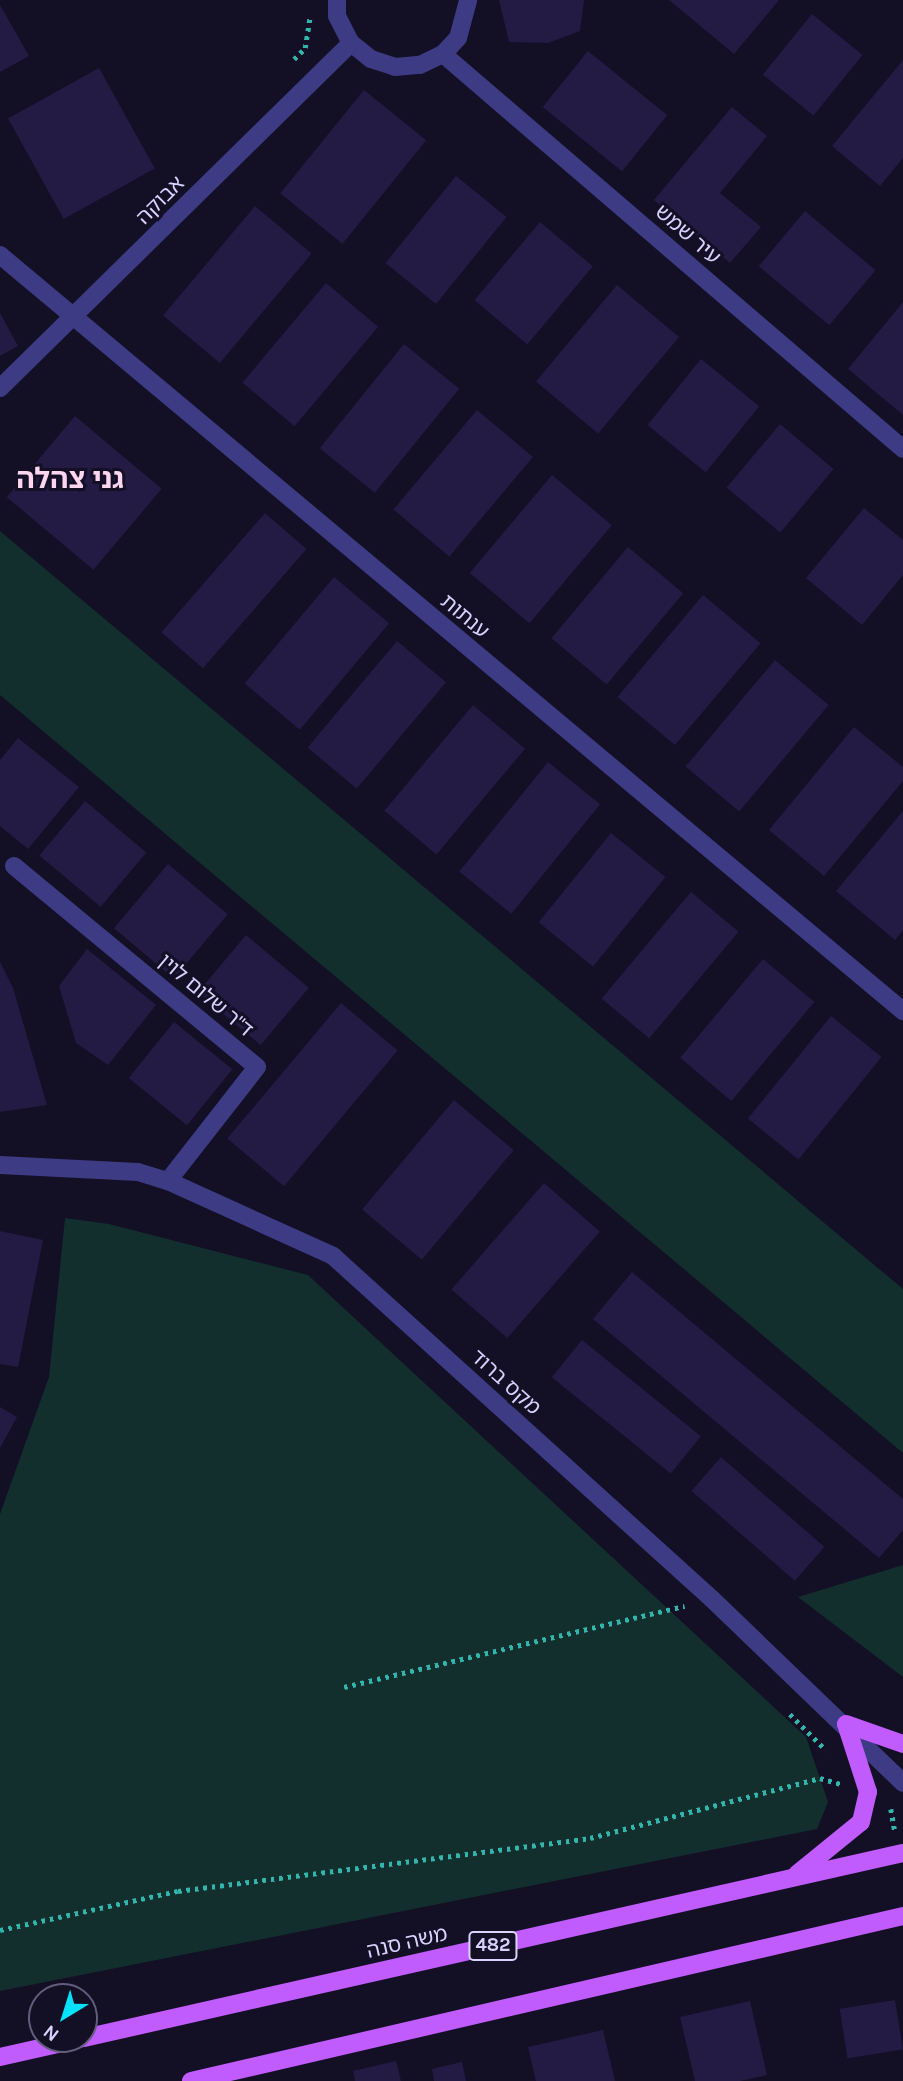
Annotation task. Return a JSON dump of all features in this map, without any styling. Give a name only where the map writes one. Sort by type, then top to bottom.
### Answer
[{"type":"main road","points":[[846,1724],[903,1744]]},
{"type":"main road","points":[[792,1878],[862,1822],[869,1792],[846,1724]]},
{"type":"main road","name":"משה סנה","points":[[98,2035],[903,1853]]},
{"type":"main road","points":[[191,2081],[903,1916]]},
{"type":"main road","name":"משה סנה","points":[[0,2057],[28,2051]]},
{"type":"street","points":[[337,0],[337,16],[351,43],[371,59],[395,67],[420,65],[443,54],[458,38],[468,0]]},
{"type":"street","name":"אבוקה","points":[[0,388],[351,43]]},
{"type":"street","name":"עיר שמש","points":[[443,54],[903,449]]},
{"type":"street","name":"ענתות","points":[[0,255],[73,319],[903,1011]]},
{"type":"street","name":"ד\"ר שלום לוין","points":[[14,866],[257,1067],[168,1181]]},
{"type":"street","name":"מקס ברוד","points":[[0,1165],[138,1172],[168,1181],[333,1256],[712,1599],[846,1724],[903,1783]]},
{"type":"path","points":[[672,1597],[692,1616]]},
{"type":"path","points":[[344,1687],[712,1599]]},
{"type":"path","points":[[780,1704],[829,1753]]},
{"type":"path","points":[[0,1930],[178,1891],[590,1838],[820,1778],[869,1792]]},
{"type":"green space","points":[[0,531],[903,1289],[903,1453],[0,695]]},
{"type":"green space","points":[[65,1218],[109,1224],[308,1275],[806,1737],[828,1802],[817,1829],[40,1983],[28,1983],[28,1985],[0,1991],[0,1514],[49,1377]]},
{"type":"green space","points":[[903,1565],[903,1677],[798,1597]]},
{"type":"building","points":[[499,0],[584,0],[580,31],[548,43],[509,42]]},
{"type":"building","points":[[669,0],[779,0],[734,54]]},
{"type":"building","points":[[0,5],[29,56],[0,72]]},
{"type":"building","points":[[812,14],[863,55],[813,116],[763,75]]},
{"type":"building","points":[[588,51],[667,115],[622,171],[543,107]]},
{"type":"building","points":[[903,60],[903,158],[880,186],[832,146]]},
{"type":"building","points":[[99,68],[155,169],[64,219],[8,118]]},
{"type":"building","points":[[364,90],[426,140],[342,244],[280,193]]},
{"type":"building","points":[[732,107],[767,136],[720,193],[761,227],[730,263],[654,200]]},
{"type":"building","points":[[456,176],[507,217],[436,304],[386,263]]},
{"type":"building","points":[[255,206],[312,254],[220,363],[163,316]]},
{"type":"building","points":[[805,211],[875,270],[829,325],[759,266]]},
{"type":"building","points":[[540,222],[593,266],[527,344],[474,300]]},
{"type":"building","points":[[326,283],[378,327],[295,426],[242,383]]},
{"type":"building","points":[[617,285],[679,337],[598,434],[536,382]]},
{"type":"building","points":[[903,302],[903,415],[848,369]]},
{"type":"building","points":[[0,313],[18,346],[0,356]]},
{"type":"building","points":[[404,344],[459,389],[375,493],[320,448]]},
{"type":"building","points":[[701,359],[759,406],[706,472],[648,425]]},
{"type":"building","points":[[477,410],[533,457],[449,557],[393,510]]},
{"type":"building","points":[[75,416],[162,489],[93,570],[7,497]]},
{"type":"building","points":[[780,424],[834,469],[780,533],[727,488]]},
{"type":"building","points":[[552,475],[612,525],[529,623],[470,573]]},
{"type":"building","points":[[864,508],[903,540],[903,575],[862,625],[806,578]]},
{"type":"building","points":[[265,513],[307,549],[203,668],[161,632]]},
{"type":"building","points":[[628,547],[683,593],[607,684],[552,638]]},
{"type":"building","points":[[334,577],[389,623],[300,730],[245,683]]},
{"type":"building","points":[[703,595],[760,643],[675,745],[618,697]]},
{"type":"building","points":[[397,641],[446,682],[357,789],[308,747]]},
{"type":"building","points":[[775,660],[829,705],[739,811],[686,766]]},
{"type":"building","points":[[473,705],[525,749],[436,854],[384,811]]},
{"type":"building","points":[[854,727],[903,767],[903,781],[824,876],[769,830]]},
{"type":"building","points":[[18,738],[79,787],[28,849],[0,826],[0,760]]},
{"type":"building","points":[[548,762],[600,804],[511,914],[459,872]]},
{"type":"building","points":[[85,801],[146,852],[101,907],[39,855]]},
{"type":"building","points":[[903,811],[903,930],[895,940],[836,891]]},
{"type":"building","points":[[611,833],[665,877],[593,966],[539,922]]},
{"type":"building","points":[[168,864],[228,914],[174,978],[114,928]]},
{"type":"building","points":[[691,892],[738,932],[649,1038],[602,998]]},
{"type":"building","points":[[246,935],[309,988],[261,1045],[198,992]]},
{"type":"building","points":[[87,949],[156,1005],[108,1065],[76,1043],[59,986]]},
{"type":"building","points":[[763,959],[814,1002],[731,1101],[680,1058]]},
{"type":"building","points":[[0,962],[13,988],[47,1105],[0,1112]]},
{"type":"building","points":[[341,1003],[398,1051],[284,1186],[227,1139]]},
{"type":"building","points":[[831,1016],[882,1057],[798,1159],[748,1119]]},
{"type":"building","points":[[174,1022],[232,1069],[187,1125],[129,1078]]},
{"type":"building","points":[[454,1100],[514,1150],[422,1260],[362,1210]]},
{"type":"building","points":[[544,1183],[600,1232],[507,1338],[451,1289]]},
{"type":"building","points":[[0,1231],[43,1240],[18,1367],[0,1364]]},
{"type":"building","points":[[632,1272],[903,1499],[903,1530],[879,1558],[593,1319]]},
{"type":"building","points":[[582,1340],[701,1436],[671,1474],[552,1377]]},
{"type":"building","points":[[0,1407],[17,1417],[0,1448]]},
{"type":"building","points":[[721,1457],[824,1547],[795,1581],[691,1491]]},
{"type":"building","points":[[895,2000],[903,2049],[848,2058],[840,2009]]},
{"type":"building","points":[[750,2001],[767,2075],[740,2081],[695,2081],[680,2017]]},
{"type":"building","points":[[603,2030],[615,2081],[536,2081],[528,2047]]},
{"type":"building","points":[[396,2061],[401,2081],[355,2081],[353,2071]]},
{"type":"building","points":[[462,2062],[466,2081],[434,2081],[432,2069]]},
{"type":"district","name":"גני צהלה","points":[[70,479]]}]
